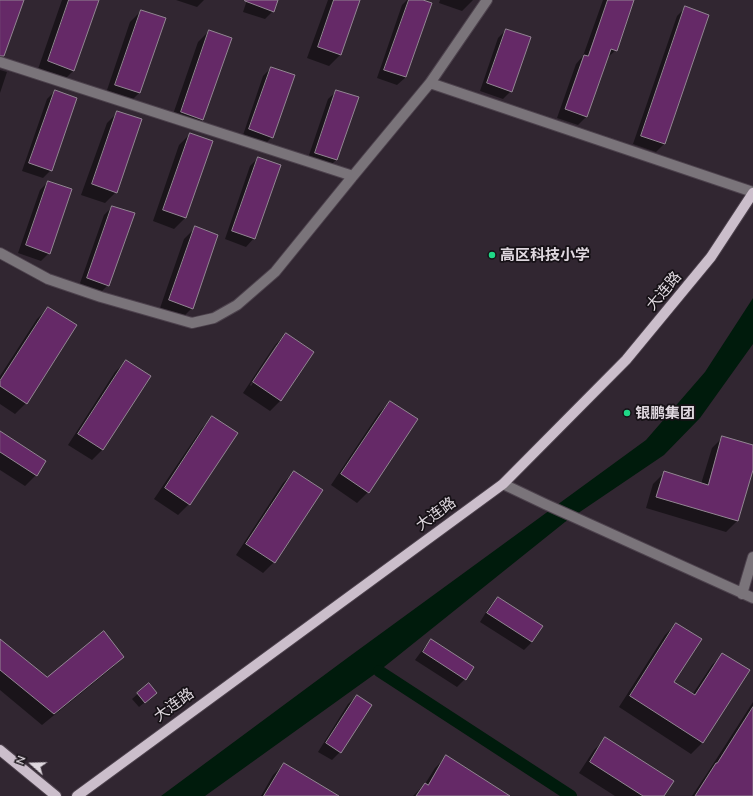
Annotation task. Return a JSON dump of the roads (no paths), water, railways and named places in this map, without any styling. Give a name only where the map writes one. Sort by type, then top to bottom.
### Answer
[{"type":"main road","name":"大连路","points":[[77,796],[503,484],[626,360],[711,257],[753,193]]},
{"type":"main road","points":[[0,750],[56,796]]},
{"type":"street","points":[[0,253],[48,279],[101,298],[192,322],[214,318],[238,305],[275,272],[430,84],[487,0]]},
{"type":"street","points":[[0,62],[353,176]]},
{"type":"street","points":[[430,84],[753,193]]},
{"type":"street","points":[[503,484],[579,520],[753,598]]},
{"type":"street","points":[[742,594],[753,557]]},
{"type":"waterway","points":[[379,671],[571,796]]},
{"type":"place","name":"高区科技小学","points":[[492,255]]},
{"type":"place","name":"银鹏集团","points":[[627,413]]}]
